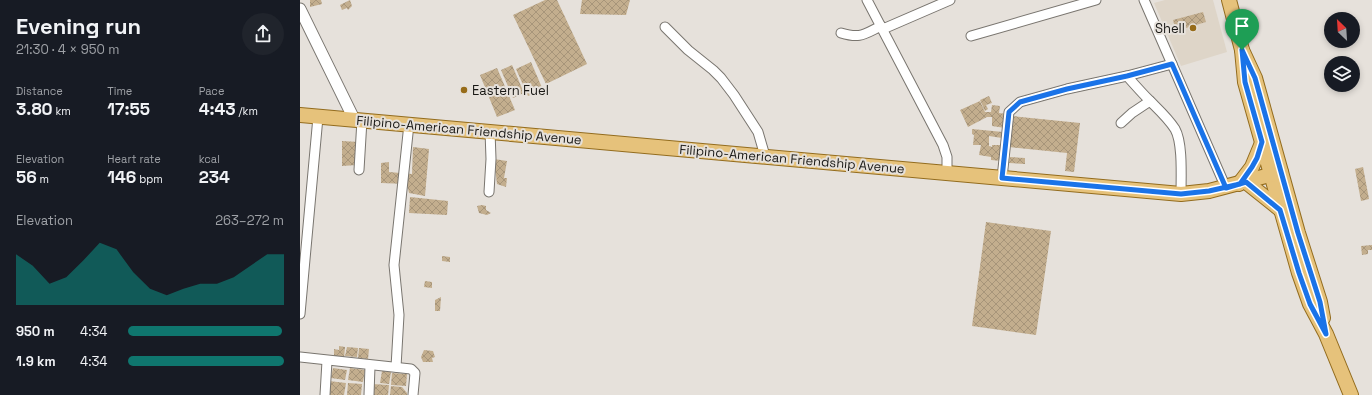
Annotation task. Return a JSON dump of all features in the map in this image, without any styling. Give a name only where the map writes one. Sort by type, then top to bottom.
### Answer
[{"type":"main road","points":[[1228,0],[1242,50],[1255,78],[1276,174],[1280,210],[1299,273],[1310,304],[1326,334],[1351,395]]},
{"type":"main road","points":[[1242,50],[1245,82],[1262,142],[1276,174],[1320,302],[1326,334]]},
{"type":"main road","name":"Filipino-American Friendship Avenue","points":[[300,115],[1181,194],[1226,188],[1276,174]]},
{"type":"main road","points":[[1262,142],[1252,167],[1242,183],[1280,210]]},
{"type":"street","points":[[867,0],[943,145],[947,157],[948,172]]},
{"type":"street","points":[[841,33],[856,37],[861,36],[950,0]]},
{"type":"street","points":[[971,36],[1096,0]]},
{"type":"street","points":[[1144,0],[1226,188]]},
{"type":"street","points":[[300,9],[358,120],[359,170]]},
{"type":"street","points":[[665,26],[688,50],[721,78],[742,106],[758,132],[765,156]]},
{"type":"street","points":[[1002,178],[1009,112],[1020,102],[1067,89],[1127,76],[1172,64]]},
{"type":"street","points":[[1127,76],[1150,102],[1161,110],[1175,130],[1178,140],[1180,159],[1181,194]]},
{"type":"street","points":[[1121,123],[1132,113],[1150,102]]},
{"type":"street","points":[[300,314],[318,117]]},
{"type":"street","points":[[396,367],[398,315],[394,265],[404,158],[409,124]]},
{"type":"street","points":[[489,192],[491,159],[490,131]]},
{"type":"street","points":[[300,357],[370,366],[411,369],[415,373],[413,395]]},
{"type":"street","points":[[325,395],[327,361]]},
{"type":"street","points":[[369,395],[370,366]]},
{"type":"shaded area","name":"Shell","points":[[1165,0],[1213,0],[1227,52],[1181,66],[1154,3]]},
{"type":"building","points":[[310,0],[321,0],[322,4],[310,7]]},
{"type":"building","points":[[350,0],[352,6],[348,10],[347,8],[342,10],[340,5]]},
{"type":"building","points":[[545,0],[557,0],[587,64],[546,84],[513,15]]},
{"type":"building","points":[[582,0],[630,0],[626,15],[580,14]]},
{"type":"building","points":[[1203,12],[1206,22],[1176,31],[1173,20]]},
{"type":"building","points":[[531,62],[543,90],[528,96],[516,69]]},
{"type":"building","points":[[512,65],[524,93],[513,98],[501,70]]},
{"type":"building","points":[[497,68],[515,110],[497,117],[480,75]]},
{"type":"building","points":[[989,96],[992,103],[986,105],[988,109],[985,111],[980,100]]},
{"type":"building","points":[[980,101],[985,112],[991,112],[992,105],[1000,106],[999,113],[1007,114],[1005,128],[992,126],[992,117],[987,117],[968,127],[960,110]]},
{"type":"building","points":[[1012,116],[1080,123],[1074,172],[1065,171],[1067,153],[1009,147]]},
{"type":"building","points":[[972,129],[1003,132],[1002,138],[989,136],[989,146],[992,147],[992,145],[1003,145],[1002,161],[991,160],[991,157],[979,155],[981,145],[973,145],[974,135],[972,134]]},
{"type":"building","points":[[342,141],[359,142],[357,165],[342,166]]},
{"type":"building","points":[[413,147],[429,149],[425,196],[409,193],[407,184],[381,183],[381,163],[389,162],[389,172],[412,174]]},
{"type":"building","points":[[1010,157],[1025,158],[1025,164],[1009,163]]},
{"type":"building","points":[[494,159],[507,161],[504,178],[507,178],[506,187],[497,184]]},
{"type":"building","points":[[1363,167],[1369,199],[1361,201],[1355,169]]},
{"type":"building","points":[[410,197],[448,201],[447,215],[409,213]]},
{"type":"building","points":[[477,206],[486,206],[486,210],[491,213],[487,215],[479,213]]},
{"type":"building","points":[[986,222],[1051,231],[1036,335],[972,326]]},
{"type":"building","points":[[1372,245],[1372,250],[1368,250],[1368,254],[1362,255],[1361,246]]},
{"type":"building","points":[[442,256],[450,257],[450,262],[442,261]]},
{"type":"building","points":[[425,281],[432,282],[432,288],[424,287]]},
{"type":"building","points":[[441,297],[440,311],[435,311],[435,300]]},
{"type":"building","points":[[339,346],[345,347],[344,359],[334,358],[334,349],[339,350]]},
{"type":"building","points":[[347,347],[358,348],[357,357],[345,356]]},
{"type":"building","points":[[359,348],[369,349],[368,359],[358,358]]},
{"type":"building","points":[[424,350],[433,351],[435,357],[432,358],[433,362],[423,362],[421,357]]},
{"type":"building","points":[[333,368],[347,370],[345,380],[331,378]]},
{"type":"building","points":[[350,368],[365,370],[363,382],[348,380]]},
{"type":"building","points":[[382,371],[391,372],[389,384],[380,383]]},
{"type":"building","points":[[392,373],[407,374],[406,386],[391,385]]},
{"type":"building","points":[[329,381],[346,383],[344,395],[327,395]]},
{"type":"building","points":[[348,383],[362,384],[361,395],[347,395]]},
{"type":"building","points":[[372,384],[389,385],[388,395],[371,395]]},
{"type":"building","points":[[391,386],[402,387],[407,395],[390,395]]},
{"type":"place","name":"Shell","points":[[1193,28]]},
{"type":"place","name":"Eastern Fuel","points":[[464,90]]},
{"type":"route","points":[[1242,50],[1245,82],[1262,142],[1257,158],[1240,184],[1226,188],[1209,191],[1181,194],[1002,178],[1009,112],[1020,102],[1067,89],[1127,76],[1172,64],[1226,188],[1240,184],[1246,182],[1280,210],[1310,304],[1326,334],[1320,302],[1298,233],[1255,78],[1242,50]]}]
